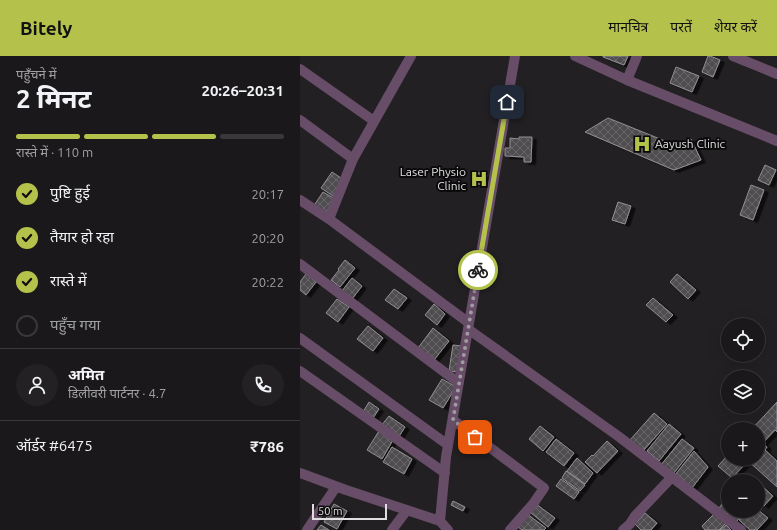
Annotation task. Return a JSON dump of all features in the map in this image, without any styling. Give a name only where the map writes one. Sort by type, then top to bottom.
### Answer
[{"type":"street","points":[[300,473],[336,487],[407,510],[444,527],[445,473],[448,445],[515,56]]},
{"type":"street","points":[[575,56],[627,80],[777,141]]},
{"type":"street","points":[[627,80],[638,56]]},
{"type":"street","points":[[733,56],[777,74]]},
{"type":"street","points":[[329,218],[354,159],[409,57]]},
{"type":"street","points":[[300,69],[374,122]]},
{"type":"street","points":[[300,120],[354,159]]},
{"type":"street","points":[[300,200],[329,218],[469,326],[618,436],[740,530]]},
{"type":"street","points":[[300,264],[459,383]]},
{"type":"street","points":[[300,338],[448,445]]},
{"type":"street","points":[[300,371],[445,473]]},
{"type":"street","points":[[453,420],[544,488],[533,504],[510,530]]},
{"type":"street","points":[[623,530],[672,477]]},
{"type":"street","points":[[307,530],[336,487]]},
{"type":"street","points":[[392,530],[407,510]]},
{"type":"building","points":[[603,56],[628,56],[624,65]]},
{"type":"building","points":[[708,56],[720,60],[713,77],[702,72]]},
{"type":"building","points":[[676,67],[699,76],[692,92],[670,83]]},
{"type":"building","points":[[608,118],[675,145],[691,139],[701,160],[674,170],[585,132]]},
{"type":"building","points":[[519,137],[532,137],[531,162],[524,162],[524,157],[505,156],[505,148],[510,148],[510,138],[519,139]]},
{"type":"building","points":[[765,165],[776,170],[769,185],[758,180]]},
{"type":"building","points":[[332,172],[344,180],[333,196],[321,188]]},
{"type":"building","points":[[475,172],[487,175],[485,185],[472,183]]},
{"type":"building","points":[[751,185],[764,190],[753,220],[740,215]]},
{"type":"building","points":[[323,192],[335,199],[325,214],[313,207]]},
{"type":"building","points":[[618,202],[631,206],[625,224],[612,220]]},
{"type":"building","points":[[345,260],[355,268],[340,287],[331,280]]},
{"type":"building","points":[[306,274],[316,282],[306,295],[300,290],[300,282]]},
{"type":"building","points":[[677,274],[696,290],[688,299],[670,282]]},
{"type":"building","points":[[352,278],[362,286],[352,299],[342,291]]},
{"type":"building","points":[[394,289],[407,298],[398,309],[385,300]]},
{"type":"building","points":[[653,298],[673,315],[666,322],[646,305]]},
{"type":"building","points":[[337,299],[349,307],[338,322],[326,313]]},
{"type":"building","points":[[434,304],[445,314],[437,325],[425,315]]},
{"type":"building","points":[[368,326],[383,338],[373,351],[357,339]]},
{"type":"building","points":[[433,328],[449,341],[434,360],[418,348]]},
{"type":"building","points":[[453,345],[462,346],[459,372],[449,371]]},
{"type":"building","points":[[442,379],[456,387],[443,408],[429,400]]},
{"type":"building","points":[[369,402],[379,409],[373,418],[363,412]]},
{"type":"building","points":[[777,402],[777,432],[775,430],[765,441],[765,422],[758,422]]},
{"type":"building","points":[[654,413],[667,424],[643,451],[630,440]]},
{"type":"building","points":[[389,416],[405,427],[398,438],[381,426]]},
{"type":"building","points":[[669,424],[681,434],[659,461],[647,451]]},
{"type":"building","points":[[540,426],[554,437],[543,451],[529,439]]},
{"type":"building","points":[[379,431],[393,440],[382,459],[367,450]]},
{"type":"building","points":[[556,439],[574,453],[564,466],[546,452]]},
{"type":"building","points":[[682,439],[694,448],[673,474],[661,465]]},
{"type":"building","points":[[607,441],[618,451],[597,473],[585,462]]},
{"type":"building","points":[[392,447],[412,459],[404,474],[383,462]]},
{"type":"building","points":[[765,450],[777,461],[777,487],[765,476],[765,474],[763,474],[754,466],[765,466]]},
{"type":"building","points":[[694,451],[708,467],[692,488],[675,475]]},
{"type":"building","points":[[577,458],[593,473],[585,484],[567,471]]},
{"type":"building","points":[[721,463],[721,466],[743,466],[736,474],[727,474],[718,466]]},
{"type":"building","points":[[566,471],[585,485],[580,491],[562,478]]},
{"type":"building","points":[[561,479],[579,492],[574,499],[556,486]]},
{"type":"building","points":[[765,489],[773,496],[765,505]]},
{"type":"building","points":[[453,501],[465,507],[463,511],[451,505]]},
{"type":"building","points":[[334,504],[347,511],[337,529],[324,522]]},
{"type":"building","points":[[536,504],[555,518],[548,527],[530,512]]},
{"type":"building","points":[[645,513],[657,523],[651,530],[641,530],[635,524]]},
{"type":"building","points":[[715,513],[726,523],[719,530],[705,530],[702,526]]},
{"type":"building","points":[[527,514],[546,528],[544,530],[522,530],[517,526]]},
{"type":"building","points":[[765,516],[768,518],[757,530],[750,530],[739,520],[741,518],[765,518]]},
{"type":"building","points":[[732,518],[739,518],[736,522]]},
{"type":"building","points":[[321,525],[329,530],[317,530]]},
{"type":"building","points":[[726,525],[731,530],[720,530]]},
{"type":"way so far","points":[[475,437],[453,420],[478,270]]},
{"type":"place","name":"Aayush Clinic","points":[[642,144]]},
{"type":"place","name":"Laser Physio Clinic","points":[[479,179]]},
{"type":"route","points":[[478,270],[507,102]]}]
